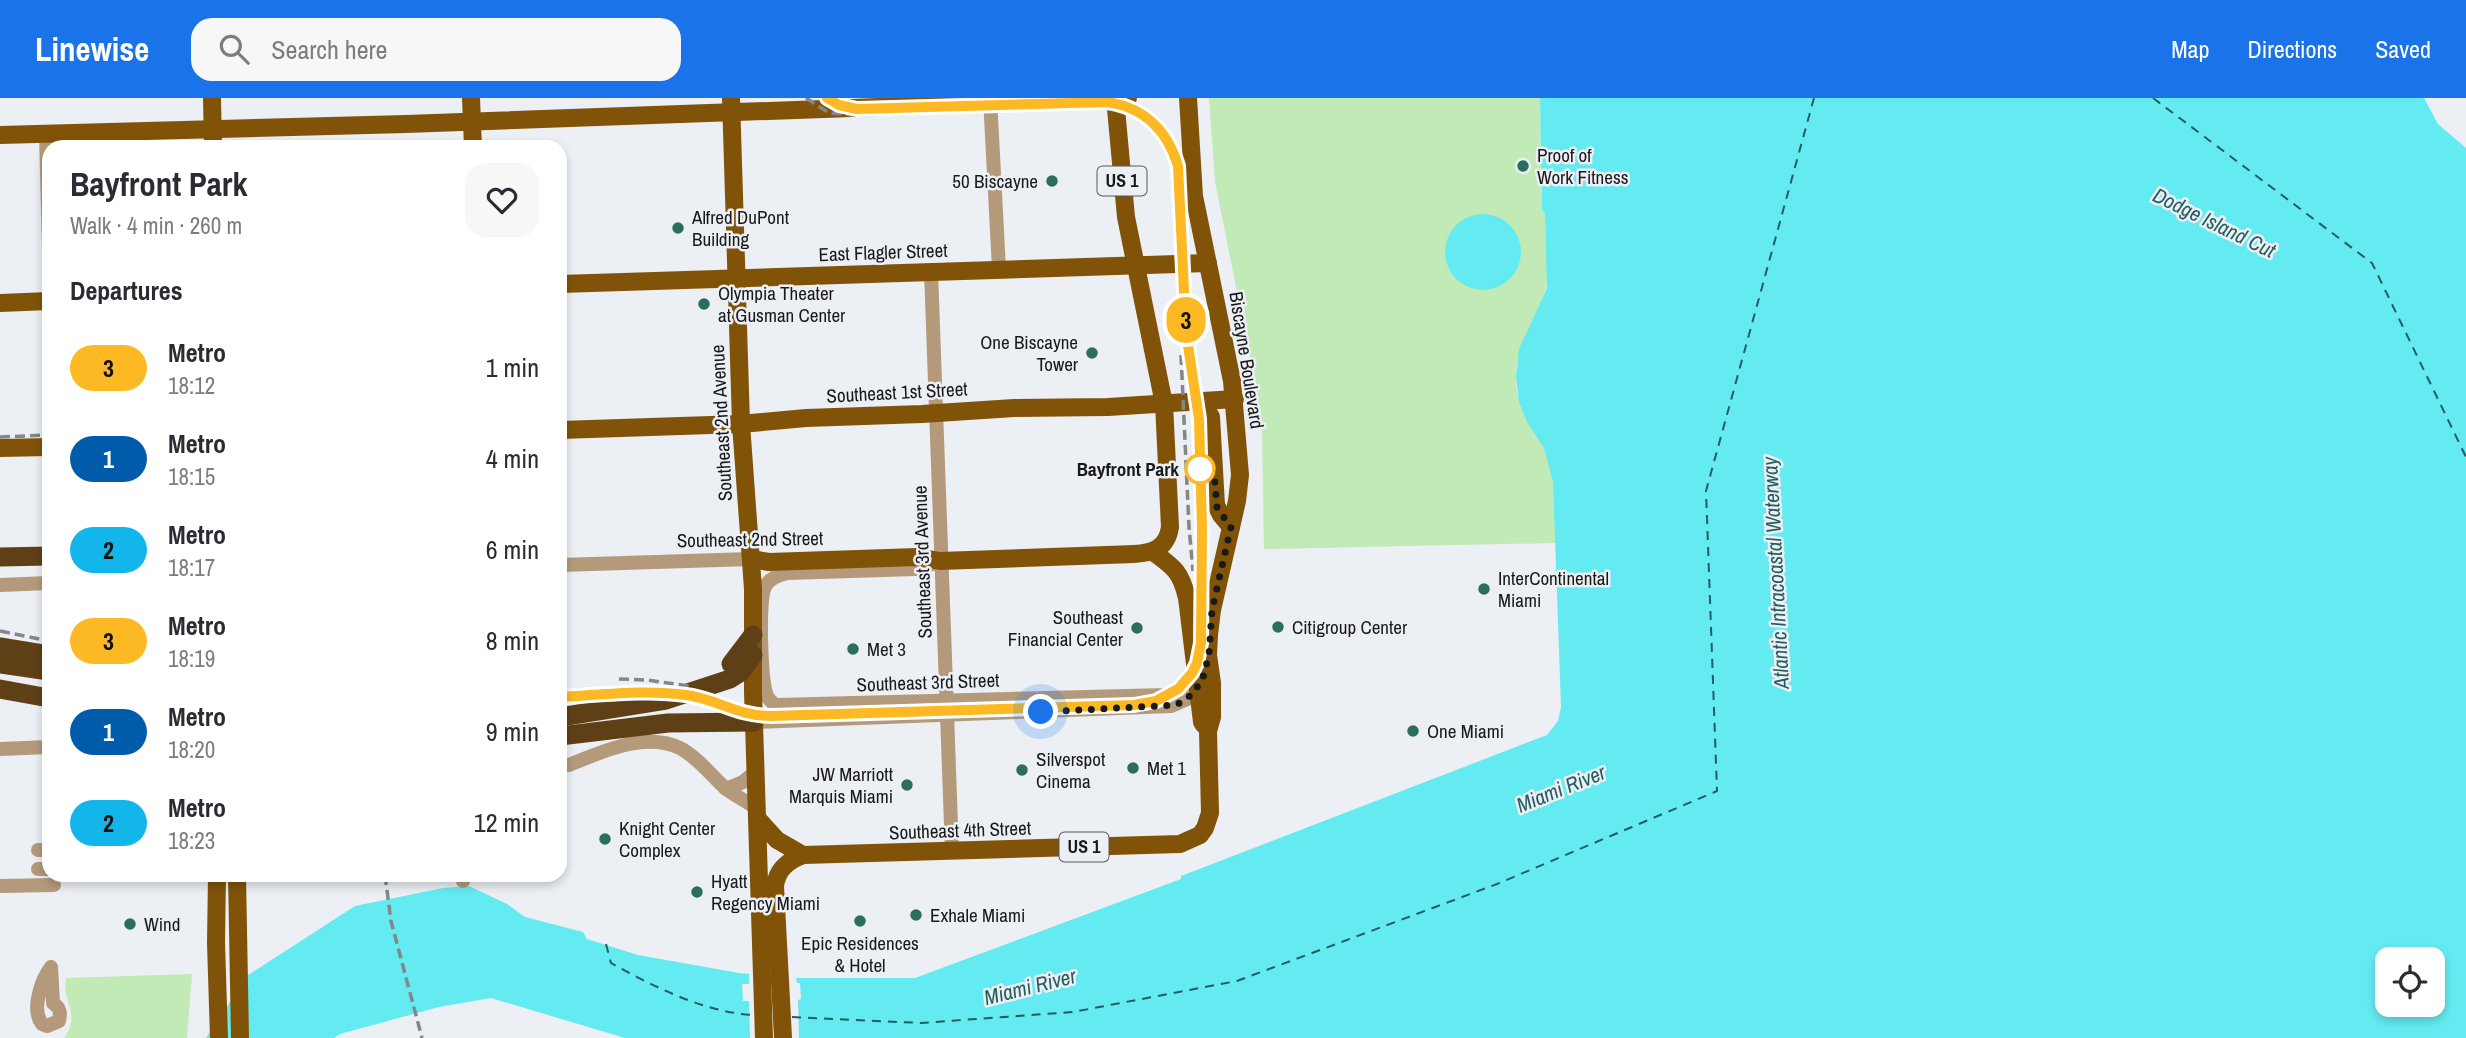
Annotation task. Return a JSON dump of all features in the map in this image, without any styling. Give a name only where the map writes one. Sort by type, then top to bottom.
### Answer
[{"type":"highway","points":[[6,555],[42,555]]},
{"type":"highway","points":[[707,685],[733,662],[753,635]]},
{"type":"highway","points":[[0,648],[42,654]]},
{"type":"highway","points":[[0,664],[42,670]]},
{"type":"highway","points":[[567,716],[666,700],[726,681],[758,664]]},
{"type":"highway","points":[[0,677],[42,684]]},
{"type":"highway","points":[[0,689],[42,697]]},
{"type":"highway","points":[[567,735],[690,722],[754,722]]},
{"type":"main road","points":[[212,98],[213,138]]},
{"type":"main road","points":[[471,98],[473,140]]},
{"type":"main road","name":"US 1","points":[[1115,98],[1125,205],[1164,404],[1170,527],[1164,543],[1153,552]]},
{"type":"main road","points":[[0,135],[46,133],[213,138],[731,105],[1128,98]]},
{"type":"main road","name":"Biscayne Boulevard","points":[[1188,98],[1193,189],[1235,399],[1240,482],[1212,610],[1209,655],[1212,683],[1209,732],[1211,802],[1208,821],[1200,835]]},
{"type":"main road","name":"Southeast 2nd Avenue","points":[[731,105],[741,424],[751,559],[753,635],[758,664],[753,692],[757,813],[768,918]]},
{"type":"main road","name":"East Flagler Street","points":[[567,284],[1208,263]]},
{"type":"main road","points":[[0,303],[42,301]]},
{"type":"main road","name":"Southeast 1st Street","points":[[567,430],[741,424],[806,418],[1235,399]]},
{"type":"main road","points":[[1202,402],[1211,417],[1216,505],[1231,527]]},
{"type":"main road","points":[[0,448],[42,446]]},
{"type":"main road","points":[[1153,552],[1177,570],[1183,580],[1189,607],[1202,722],[1209,732]]},
{"type":"main road","name":"Southeast 2nd Street","points":[[751,559],[769,562],[917,557],[940,561],[1153,552]]},
{"type":"main road","points":[[1196,678],[1202,681],[1209,655]]},
{"type":"main road","points":[[757,813],[777,840],[803,855]]},
{"type":"main road","name":"Southeast 4th Street","points":[[803,855],[1180,844],[1200,835]]},
{"type":"main road","points":[[764,1038],[768,918],[777,877],[785,864],[803,855]]},
{"type":"main road","points":[[217,882],[219,1038]]},
{"type":"main road","points":[[237,882],[240,1038]]},
{"type":"main road","points":[[768,918],[783,1038]]},
{"type":"street","points":[[990,100],[999,269]]},
{"type":"street","points":[[46,133],[46,140]]},
{"type":"street","name":"Southeast 3rd Avenue","points":[[931,271],[952,852]]},
{"type":"street","name":"Southeast 2nd Street","points":[[567,565],[751,559]]},
{"type":"street","name":"Southeast 2nd Street","points":[[767,583],[788,573],[916,569],[940,561]]},
{"type":"street","points":[[0,585],[42,583]]},
{"type":"street","name":"Southeast 2nd Avenue","points":[[767,583],[762,595],[758,664],[768,697],[790,721]]},
{"type":"street","name":"Southeast 3rd Street","points":[[754,722],[1166,695],[1186,688],[1196,678]]},
{"type":"street","name":"Southeast 3rd Street","points":[[776,705],[946,708]]},
{"type":"street","points":[[569,765],[619,747],[662,743],[672,745],[687,753],[757,813]]},
{"type":"street","points":[[0,749],[42,747]]},
{"type":"street","points":[[726,789],[743,782],[757,770]]},
{"type":"street","points":[[0,886],[54,885]]},
{"type":"green space","points":[[1209,98],[1540,98],[1542,210],[1545,214],[1547,283],[1519,355],[1516,379],[1520,401],[1544,447],[1551,467],[1555,500],[1555,543],[1264,549],[1262,434],[1251,362],[1215,182]]},
{"type":"green space","points":[[192,974],[187,1038],[64,1038],[71,1021],[66,978]]},
{"type":"water","points":[[1540,98],[2424,98],[2438,124],[2466,148],[2466,1038],[625,1038],[491,998],[439,1007],[340,1034],[334,1038],[206,1038],[248,975],[355,906],[443,888],[469,886],[507,904],[525,917],[583,932],[587,939],[638,955],[739,973],[795,978],[915,978],[1181,879],[1181,876],[1547,735],[1558,721],[1561,707],[1553,482],[1544,448],[1527,422],[1519,402],[1516,377],[1519,349],[1547,288],[1545,214],[1542,210]]},
{"type":"water","points":[[1483,214],[1497,217],[1510,225],[1518,238],[1521,252],[1518,266],[1510,279],[1497,287],[1483,290],[1469,287],[1456,279],[1448,266],[1445,252],[1448,238],[1456,225],[1469,217]]},
{"type":"pier","points":[[749,971],[795,974],[797,983],[800,983],[801,999],[798,1000],[799,1038],[750,1038],[749,1001],[743,1001],[742,984],[749,984]]},
{"type":"ferry route","points":[[792,1017],[921,1023],[1073,1012],[1237,981],[1497,884],[1717,791],[1706,491],[1814,98]]},
{"type":"ferry route","points":[[2153,98],[2372,263],[2466,457]]},
{"type":"ferry route","points":[[606,944],[611,963],[644,981],[698,1004],[754,1015]]},
{"type":"railway","points":[[806,98],[829,113],[854,115]]},
{"type":"railway","points":[[567,697],[671,693],[697,697],[749,714],[771,717],[1134,704],[1156,701],[1178,689],[1192,673],[1201,643],[1199,419],[1187,332],[1179,180],[1172,151],[1165,138],[1157,127],[1136,111],[1107,102],[857,109],[839,105],[827,98]]},
{"type":"railway","points":[[1181,355],[1193,571]]},
{"type":"railway","points":[[0,437],[42,435]]},
{"type":"railway","points":[[0,631],[42,640]]},
{"type":"railway","points":[[619,679],[689,686]]},
{"type":"railway","points":[[386,882],[391,921],[422,1038]]},
{"type":"metro line","name":"3","points":[[567,697],[660,693],[690,695],[743,714],[757,716],[1134,705],[1168,696],[1186,681],[1197,663],[1201,643],[1202,527],[1198,408],[1186,332],[1178,166],[1163,132],[1147,117],[1118,103],[857,109],[839,105],[827,98]]},
{"type":"place","name":"Proof of Work Fitness","points":[[1523,166]]},
{"type":"place","name":"50 Biscayne","points":[[1052,181]]},
{"type":"place","name":"Alfred DuPont Building","points":[[678,228]]},
{"type":"place","name":"Olympia Theater at Gusman Center","points":[[704,304]]},
{"type":"place","name":"One Biscayne Tower","points":[[1092,353]]},
{"type":"place","name":"Bayfront Park","points":[[1200,469]]},
{"type":"place","name":"InterContinental Miami","points":[[1484,589]]},
{"type":"place","name":"Citigroup Center","points":[[1278,627]]},
{"type":"place","name":"Southeast Financial Center","points":[[1137,628]]},
{"type":"place","name":"Met 3","points":[[853,649]]},
{"type":"place","name":"One Miami","points":[[1413,731]]},
{"type":"place","name":"Met 1","points":[[1133,768]]},
{"type":"place","name":"Silverspot Cinema","points":[[1022,770]]},
{"type":"place","name":"JW Marriott Marquis Miami","points":[[907,785]]},
{"type":"place","name":"Knight Center Complex","points":[[605,839]]},
{"type":"place","name":"Hyatt Regency Miami","points":[[697,892]]},
{"type":"place","name":"Exhale Miami","points":[[916,915]]},
{"type":"place","name":"Epic Residences & Hotel","points":[[860,921]]},
{"type":"place","name":"Wind","points":[[130,924]]},
{"type":"route","points":[[1041,712],[1176,705],[1187,699],[1202,681],[1209,655],[1212,610],[1231,527],[1217,508],[1214,471],[1200,469]]},
{"type":"water label","name":"Dodge Island Cut","points":[[2214,223]]},
{"type":"water label","name":"Atlantic Intracoastal Waterway","points":[[1776,573]]},
{"type":"water label","name":"Miami River","points":[[1561,789]]},
{"type":"water label","name":"Miami River","points":[[1030,987]]}]
